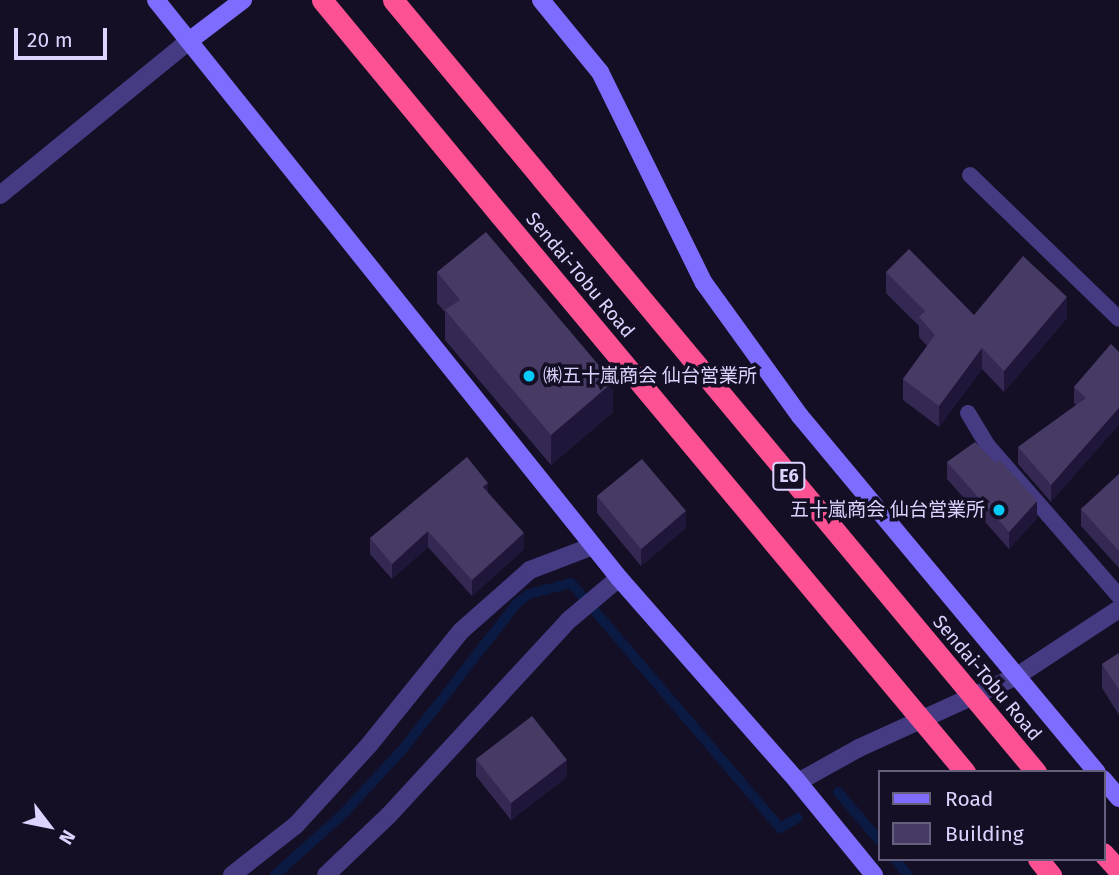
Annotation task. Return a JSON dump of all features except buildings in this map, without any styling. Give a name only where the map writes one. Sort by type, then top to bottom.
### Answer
[{"type":"highway","name":"Sendai-Tobu Road","points":[[322,0],[963,770]]},
{"type":"highway","name":"Sendai-Tobu Road","points":[[393,0],[1034,770]]},
{"type":"highway","points":[[1105,855],[1119,872]]},
{"type":"highway","points":[[1040,861],[1051,875]]},
{"type":"street","points":[[156,0],[593,545],[615,582],[797,782],[874,875]]},
{"type":"street","points":[[0,195],[243,0]]},
{"type":"street","points":[[541,0],[600,72],[704,283],[800,416],[1095,770]]},
{"type":"street","points":[[232,875],[296,825],[369,745],[461,631],[530,570],[593,545]]},
{"type":"street","points":[[326,875],[389,815],[569,620],[615,582]]},
{"type":"street","points":[[797,782],[859,748],[1017,676],[1119,609]]},
{"type":"street","points":[[1105,781],[1119,798]]},
{"type":"lane","points":[[970,175],[1119,319]]},
{"type":"lane","points":[[968,413],[988,446],[1119,596]]},
{"type":"waterway","points":[[275,875],[343,814],[403,749],[517,603],[529,594],[571,583],[780,828],[797,818]]},
{"type":"waterway","points":[[838,792],[878,839]]},
{"type":"waterway","points":[[897,861],[908,875]]},
{"type":"place","name":"㈱五十嵐商会 仙台営業所","points":[[529,376]]},
{"type":"place","name":"五十嵐商会 仙台営業所","points":[[999,510]]}]
